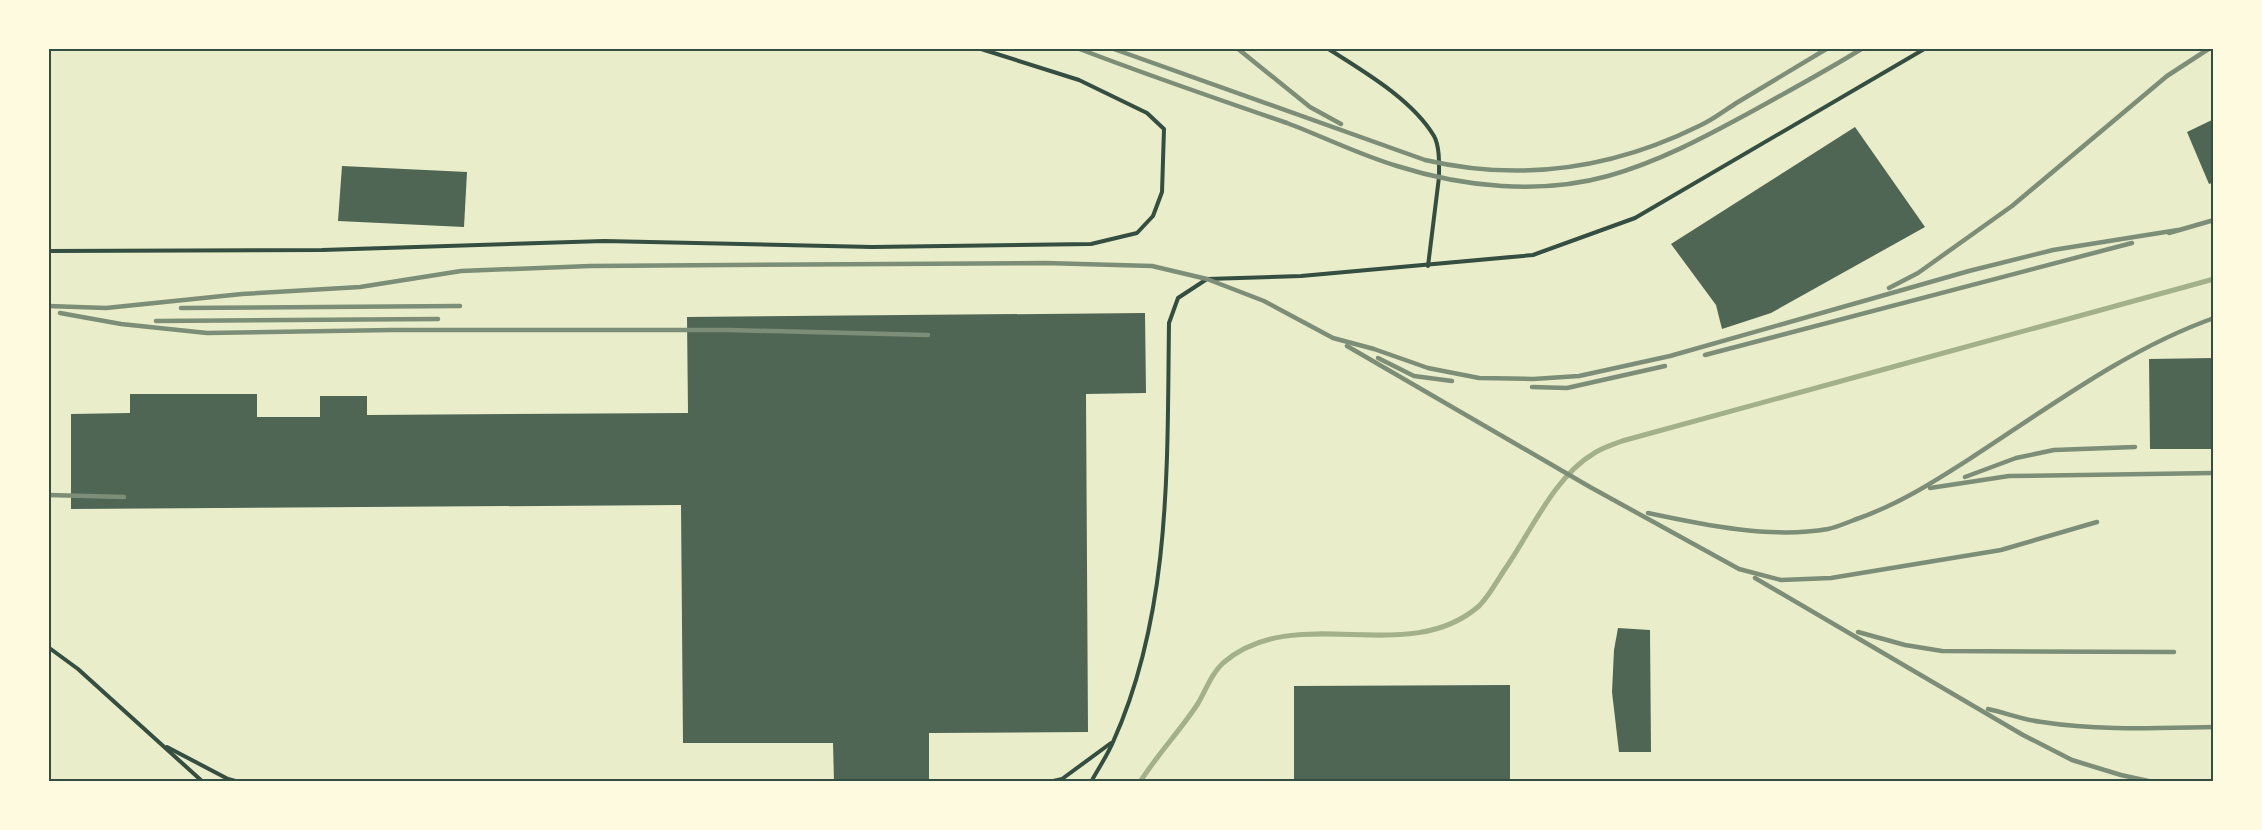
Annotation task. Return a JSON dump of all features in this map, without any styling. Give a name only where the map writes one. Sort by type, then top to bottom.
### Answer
[{"type":"lane","points":[[48,251],[322,250],[604,241],[872,247],[1091,244],[1137,233],[1153,216],[1162,192],[1164,129],[1148,113],[1079,80],[978,48]]},
{"type":"lane","points":[[1328,48],[1408,104],[1436,138],[1439,177],[1428,266]]},
{"type":"lane","points":[[1091,782],[1113,742],[1138,674],[1158,579],[1166,501],[1169,323],[1178,298],[1207,279],[1301,276],[1533,255],[1635,218],[1926,48]]},
{"type":"lane","points":[[48,647],[78,669],[203,782]]},
{"type":"lane","points":[[1049,782],[1062,779],[1113,742]]},
{"type":"lane","points":[[161,744],[228,779],[239,782]]},
{"type":"building","points":[[2214,119],[2214,182],[2209,184],[2187,132]]},
{"type":"building","points":[[1855,127],[1925,227],[1771,313],[1722,329],[1716,305],[1671,244]]},
{"type":"building","points":[[342,166],[467,172],[464,227],[338,221]]},
{"type":"building","points":[[1145,313],[1146,393],[1086,394],[1088,732],[929,733],[929,782],[834,782],[833,743],[683,743],[681,505],[71,509],[71,414],[130,413],[130,394],[257,394],[257,417],[320,417],[320,396],[367,396],[367,415],[688,413],[687,317]]},
{"type":"building","points":[[2214,358],[2214,449],[2150,449],[2149,359]]},
{"type":"building","points":[[1618,628],[1650,630],[1651,752],[1619,752],[1612,692],[1614,650]]},
{"type":"building","points":[[1510,685],[1510,782],[1294,782],[1294,686]]},
{"type":"waterway","points":[[1140,782],[1197,705],[1211,678],[1223,663],[1252,645],[1284,636],[1419,633],[1450,624],[1479,606],[1555,491],[1579,464],[1603,448],[2214,279]]},
{"type":"railway","points":[[1077,48],[1287,123],[1383,162],[1448,179],[1529,187],[1582,182],[1608,176],[1662,157],[1749,113],[1863,48]]},
{"type":"railway","points":[[1111,48],[1425,160],[1460,167],[1496,170],[1565,167],[1633,153],[1666,141],[1709,121],[1828,48]]},
{"type":"railway","points":[[1237,48],[1310,107],[1341,124]]},
{"type":"railway","points":[[1889,288],[1918,273],[2012,206],[2167,76],[2210,48]]},
{"type":"railway","points":[[2169,233],[2214,220]]},
{"type":"railway","points":[[48,306],[106,308],[242,294],[360,287],[461,271],[590,266],[1045,263],[1152,266],[1207,279],[1264,301],[1333,338],[1374,349],[1428,368],[1479,378],[1533,379],[1579,376],[1670,356],[1969,271],[2053,250],[2178,230]]},
{"type":"railway","points":[[1705,355],[2132,243]]},
{"type":"railway","points":[[181,308],[460,306]]},
{"type":"railway","points":[[60,313],[121,324],[207,333],[392,330],[729,330],[928,335]]},
{"type":"railway","points":[[1648,513],[1715,526],[1761,531],[1806,532],[1838,526],[1916,492],[2120,362],[2214,318]]},
{"type":"railway","points":[[156,321],[438,319]]},
{"type":"railway","points":[[1347,346],[1590,487],[1739,569],[1781,580],[1831,578],[2001,550],[2097,522]]},
{"type":"railway","points":[[1378,358],[1414,376],[1452,381]]},
{"type":"railway","points":[[1532,387],[1567,388],[1665,366]]},
{"type":"railway","points":[[1965,477],[2016,458],[2054,450],[2135,447]]},
{"type":"railway","points":[[1930,488],[2009,476],[2214,473]]},
{"type":"railway","points":[[48,495],[124,497]]},
{"type":"railway","points":[[1755,578],[2023,735],[2072,760],[2153,782]]},
{"type":"railway","points":[[1858,632],[1905,645],[1942,651],[2174,652]]},
{"type":"railway","points":[[1988,709],[2035,721],[2085,727],[2214,727]]}]
